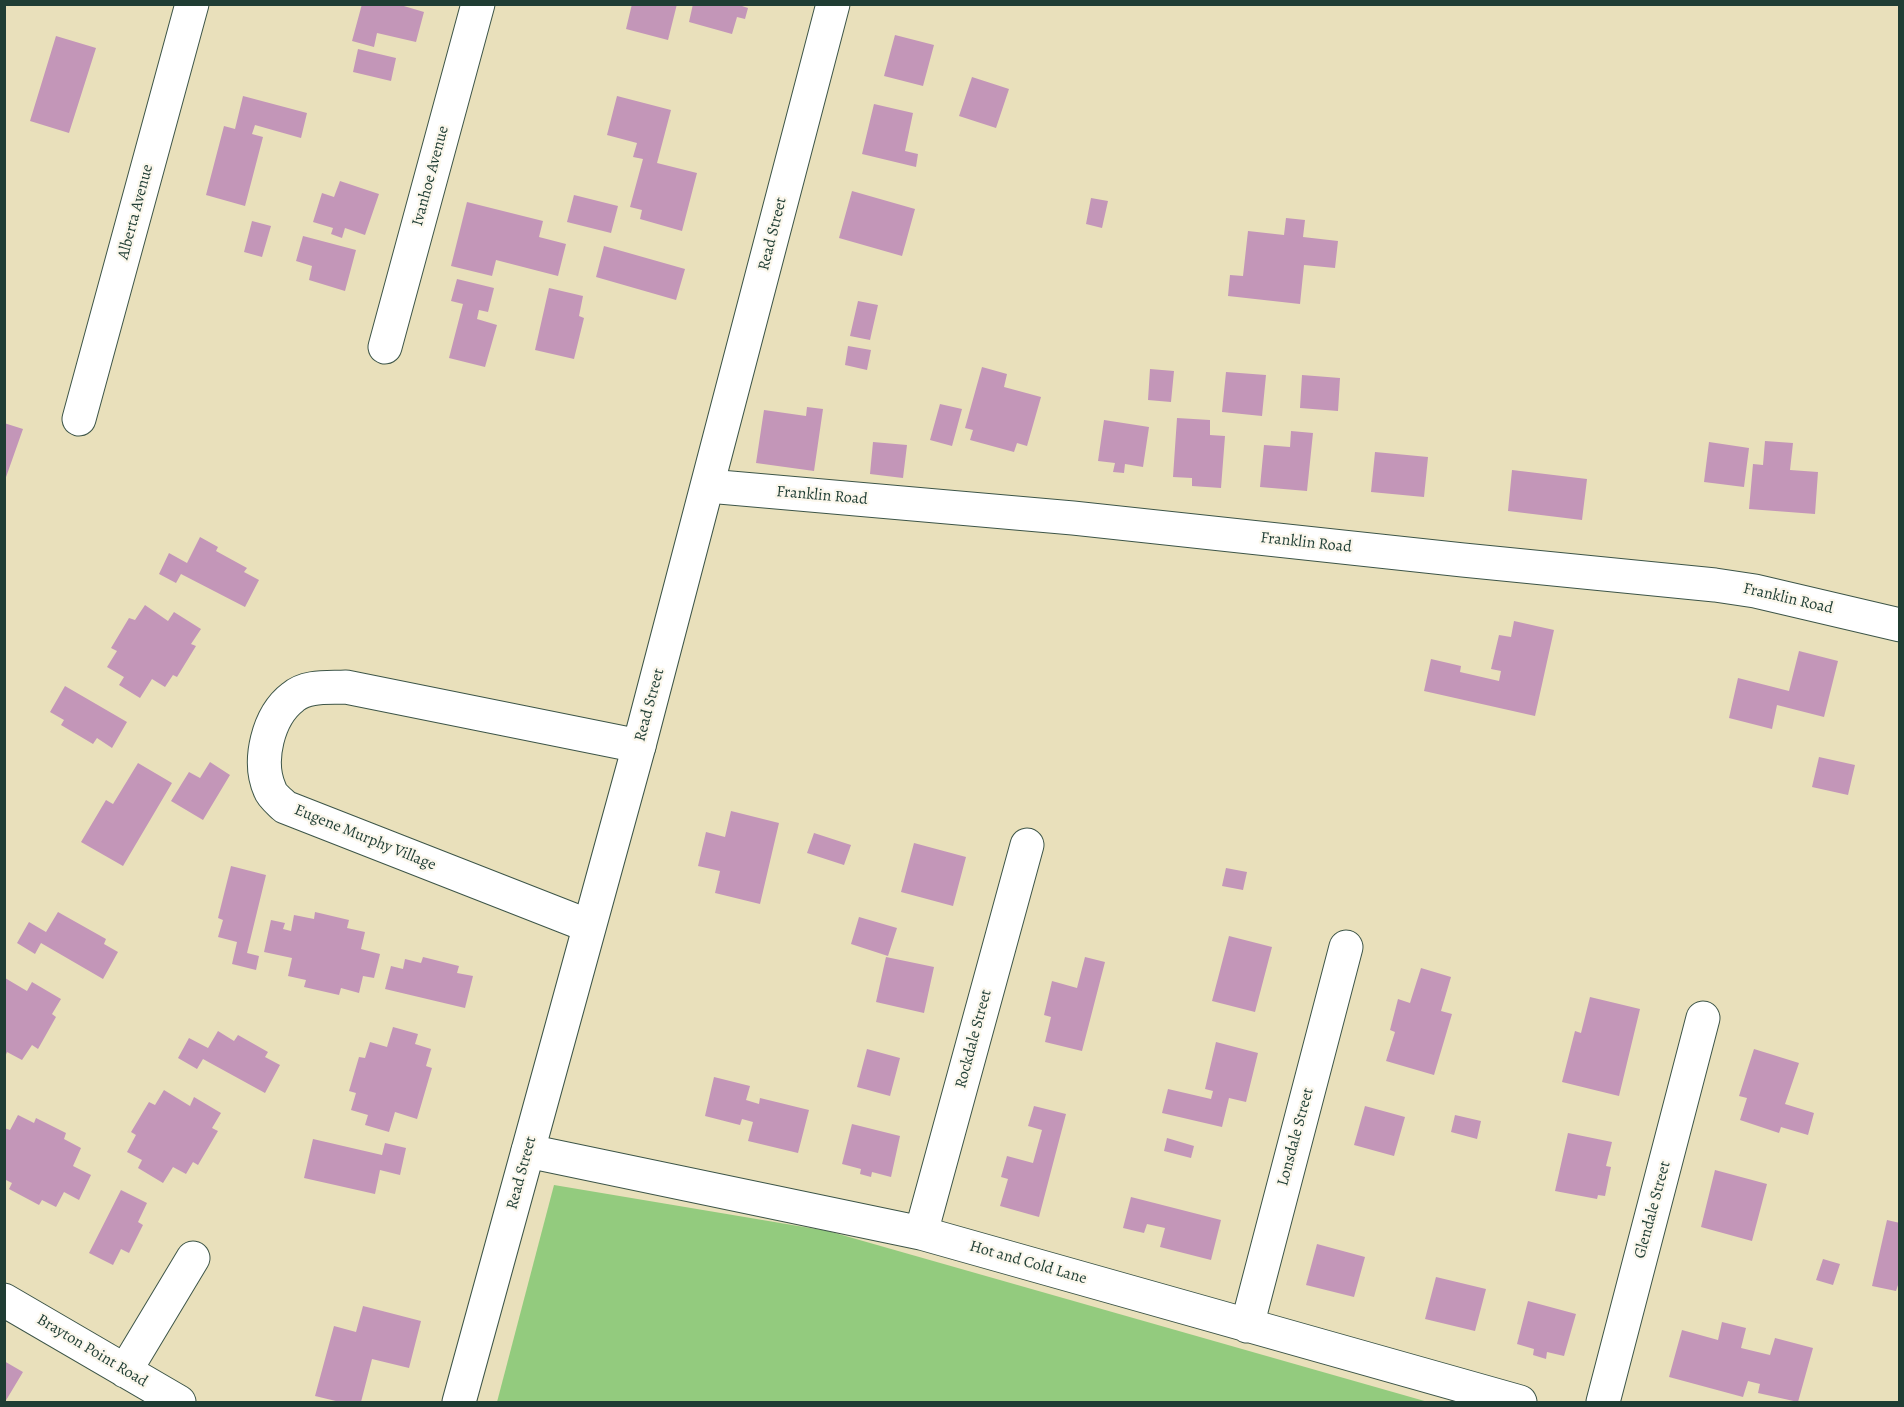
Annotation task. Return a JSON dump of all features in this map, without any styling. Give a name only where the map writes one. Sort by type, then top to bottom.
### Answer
[{"type":"street","name":"Alberta Avenue","points":[[79,419],[192,4]]},
{"type":"street","name":"Ivanhoe Avenue","points":[[385,347],[478,4]]},
{"type":"street","name":"Read Street","points":[[459,1402],[639,746],[833,4]]},
{"type":"street","name":"Franklin Road","points":[[708,486],[1072,518],[1715,585],[1755,591],[1899,625]]},
{"type":"street","name":"Eugene Murphy Village","points":[[589,926],[285,807],[270,792],[265,769],[266,745],[276,716],[293,696],[311,688],[346,687],[639,746]]},
{"type":"street","name":"Rockdale Street","points":[[921,1233],[1027,845]]},
{"type":"street","name":"Lonsdale Street","points":[[1247,1326],[1346,947]]},
{"type":"street","name":"Glendale Street","points":[[1603,1402],[1702,1018]]},
{"type":"street","name":"Hot and Cold Lane","points":[[528,1151],[921,1233],[1520,1402]]},
{"type":"street","points":[[125,1371],[193,1258]]},
{"type":"street","name":"Brayton Point Road","points":[[4,1300],[179,1402]]},
{"type":"green space","points":[[554,1185],[828,1231],[1428,1402],[497,1402]]},
{"type":"building","points":[[362,4],[382,6],[383,4],[397,4],[424,12],[416,42],[377,33],[374,47],[352,41]]},
{"type":"building","points":[[632,4],[677,4],[668,40],[626,29]]},
{"type":"building","points":[[693,4],[743,4],[742,6],[748,8],[745,19],[737,17],[732,34],[689,22]]},
{"type":"building","points":[[895,35],[934,45],[923,86],[884,76]]},
{"type":"building","points":[[56,36],[96,48],[69,133],[30,121]]},
{"type":"building","points":[[358,49],[396,58],[391,81],[353,72]]},
{"type":"building","points":[[972,77],[1009,89],[996,128],[959,116]]},
{"type":"building","points":[[243,96],[307,113],[301,138],[255,125],[252,134],[263,137],[245,206],[206,195],[224,126],[235,129]]},
{"type":"building","points":[[617,96],[671,110],[657,163],[697,173],[682,231],[640,219],[642,210],[630,207],[643,159],[633,157],[637,143],[607,135]]},
{"type":"building","points":[[874,104],[913,113],[905,151],[918,154],[916,167],[862,154]]},
{"type":"building","points":[[340,181],[379,194],[365,235],[345,228],[342,238],[331,234],[333,228],[313,222],[322,193],[334,197]]},
{"type":"building","points":[[852,191],[915,209],[902,256],[839,238]]},
{"type":"building","points":[[574,195],[618,206],[611,233],[567,222]]},
{"type":"building","points":[[1091,198],[1108,201],[1102,228],[1086,224]]},
{"type":"building","points":[[467,202],[543,221],[539,237],[566,244],[558,276],[496,260],[492,276],[451,266]]},
{"type":"building","points":[[1286,218],[1305,220],[1303,237],[1338,241],[1335,268],[1304,265],[1300,304],[1228,296],[1230,275],[1243,276],[1248,231],[1284,235]]},
{"type":"building","points":[[252,221],[271,226],[262,257],[244,252]]},
{"type":"building","points":[[303,236],[356,250],[345,291],[309,280],[312,266],[296,261]]},
{"type":"building","points":[[604,246],[685,269],[676,300],[596,277]]},
{"type":"building","points":[[457,279],[494,288],[488,312],[479,310],[477,319],[497,325],[485,367],[449,358],[463,304],[451,301]]},
{"type":"building","points":[[549,288],[583,296],[579,316],[584,318],[574,359],[535,350]]},
{"type":"building","points":[[858,301],[878,305],[870,340],[850,336]]},
{"type":"building","points":[[848,346],[871,350],[867,370],[845,365]]},
{"type":"building","points":[[982,367],[1007,374],[1004,387],[1041,397],[1027,446],[1017,443],[1014,452],[970,440],[973,430],[965,428]]},
{"type":"building","points":[[1150,369],[1174,371],[1171,402],[1148,400]]},
{"type":"building","points":[[1226,372],[1266,375],[1262,416],[1222,412]]},
{"type":"building","points":[[1302,375],[1340,378],[1338,411],[1300,408]]},
{"type":"building","points":[[940,404],[962,409],[952,446],[930,440]]},
{"type":"building","points":[[807,407],[823,409],[814,471],[756,463],[764,410],[806,416]]},
{"type":"building","points":[[1177,418],[1210,420],[1210,435],[1225,436],[1221,488],[1192,486],[1192,478],[1173,477]]},
{"type":"building","points":[[1104,420],[1149,427],[1143,467],[1125,464],[1124,473],[1113,472],[1115,463],[1098,461]]},
{"type":"building","points":[[4,423],[23,429],[5,480],[4,479]]},
{"type":"building","points":[[1291,431],[1313,433],[1307,491],[1260,487],[1264,445],[1290,447]]},
{"type":"building","points":[[1765,441],[1793,443],[1790,470],[1818,472],[1815,514],[1749,509],[1753,464],[1763,465]]},
{"type":"building","points":[[873,442],[907,445],[903,478],[870,474]]},
{"type":"building","points":[[1709,442],[1749,448],[1744,487],[1704,482]]},
{"type":"building","points":[[1375,452],[1428,457],[1424,497],[1371,492]]},
{"type":"building","points":[[1512,470],[1587,479],[1582,520],[1508,511]]},
{"type":"building","points":[[200,537],[218,547],[216,551],[247,568],[244,572],[259,580],[245,607],[181,574],[176,583],[159,574],[169,553],[187,563]]},
{"type":"building","points":[[145,605],[168,621],[174,612],[201,629],[191,644],[196,646],[177,677],[173,675],[165,687],[152,679],[140,698],[119,685],[124,677],[107,667],[117,651],[111,648],[129,618],[135,620]]},
{"type":"building","points":[[1514,621],[1554,630],[1535,716],[1424,691],[1431,659],[1461,666],[1460,672],[1499,681],[1501,671],[1491,669],[1499,635],[1511,637]]},
{"type":"building","points":[[1799,651],[1838,661],[1824,717],[1777,705],[1772,729],[1729,718],[1738,678],[1789,691]]},
{"type":"building","points":[[65,686],[127,722],[112,748],[97,738],[93,744],[61,725],[64,720],[50,712]]},
{"type":"building","points":[[1819,757],[1855,765],[1848,795],[1812,787]]},
{"type":"building","points":[[210,762],[230,775],[203,820],[171,801],[189,772],[200,778]]},
{"type":"building","points":[[138,763],[172,783],[123,866],[81,842],[106,800],[113,804]]},
{"type":"building","points":[[731,811],[779,823],[760,904],[715,893],[720,871],[698,866],[706,832],[725,837]]},
{"type":"building","points":[[814,833],[851,845],[844,865],[807,853]]},
{"type":"building","points":[[914,843],[966,857],[953,906],[901,892]]},
{"type":"building","points":[[231,866],[266,875],[247,953],[259,956],[256,970],[232,964],[237,942],[218,937],[223,920],[218,918]]},
{"type":"building","points":[[1226,868],[1247,872],[1243,890],[1222,886]]},
{"type":"building","points":[[58,912],[106,939],[104,944],[118,952],[103,979],[41,943],[35,954],[17,943],[29,922],[46,932]]},
{"type":"building","points":[[315,912],[349,920],[347,928],[365,932],[361,949],[380,954],[374,978],[363,976],[359,993],[341,988],[339,995],[304,987],[306,980],[288,976],[292,958],[264,952],[271,920],[285,923],[283,929],[291,931],[294,915],[314,919]]},
{"type":"building","points":[[859,917],[897,928],[888,956],[851,944]]},
{"type":"building","points":[[1229,936],[1272,947],[1255,1012],[1212,1001]]},
{"type":"building","points":[[423,957],[459,966],[457,973],[473,976],[465,1008],[385,989],[391,966],[403,969],[405,959],[421,963]]},
{"type":"building","points":[[886,957],[934,967],[924,1013],[876,1002]]},
{"type":"building","points":[[1085,957],[1105,962],[1082,1051],[1045,1042],[1051,1017],[1044,1015],[1052,981],[1077,988]]},
{"type":"building","points":[[1421,968],[1451,977],[1441,1011],[1452,1014],[1434,1075],[1386,1061],[1395,1032],[1390,1030],[1398,999],[1410,1003]]},
{"type":"building","points":[[5,978],[27,991],[32,982],[61,999],[52,1014],[56,1017],[38,1049],[32,1045],[22,1060],[7,1052],[5,1057]]},
{"type":"building","points":[[1590,997],[1640,1009],[1619,1096],[1562,1082],[1575,1031],[1581,1033]]},
{"type":"building","points":[[393,1027],[418,1034],[415,1044],[431,1049],[426,1066],[432,1068],[417,1119],[395,1112],[389,1132],[365,1125],[368,1115],[351,1110],[356,1093],[349,1091],[359,1057],[365,1058],[370,1042],[387,1047]]},
{"type":"building","points":[[218,1031],[234,1041],[238,1035],[268,1052],[265,1057],[280,1065],[265,1093],[203,1059],[197,1069],[178,1058],[189,1038],[208,1048]]},
{"type":"building","points":[[1216,1042],[1258,1053],[1246,1102],[1229,1098],[1222,1127],[1162,1113],[1168,1089],[1211,1099],[1213,1091],[1205,1089]]},
{"type":"building","points":[[867,1049],[900,1058],[890,1096],[857,1087]]},
{"type":"building","points":[[1754,1049],[1799,1063],[1785,1104],[1814,1113],[1808,1135],[1781,1127],[1779,1133],[1740,1120],[1747,1098],[1739,1096]]},
{"type":"building","points":[[714,1077],[750,1086],[746,1100],[759,1104],[760,1098],[809,1110],[798,1153],[748,1141],[753,1122],[742,1119],[740,1125],[705,1116]]},
{"type":"building","points":[[164,1090],[190,1106],[194,1097],[221,1113],[212,1128],[218,1131],[198,1165],[193,1162],[186,1174],[173,1167],[163,1183],[138,1168],[142,1160],[127,1152],[136,1135],[131,1132],[149,1102],[155,1105]]},
{"type":"building","points":[[1034,1106],[1066,1114],[1039,1217],[1000,1206],[1008,1179],[1001,1177],[1007,1156],[1033,1163],[1042,1130],[1028,1126]]},
{"type":"building","points":[[1365,1106],[1405,1117],[1394,1156],[1354,1145]]},
{"type":"building","points":[[18,1115],[34,1123],[36,1118],[66,1133],[64,1139],[81,1148],[73,1166],[91,1175],[79,1200],[64,1192],[56,1207],[42,1200],[39,1205],[9,1189],[12,1183],[4,1179],[4,1128],[10,1130]]},
{"type":"building","points":[[1455,1115],[1481,1121],[1477,1139],[1451,1132]]},
{"type":"building","points":[[852,1124],[900,1136],[891,1177],[872,1172],[871,1177],[860,1174],[861,1169],[842,1164]]},
{"type":"building","points":[[1568,1133],[1612,1142],[1606,1166],[1611,1167],[1605,1196],[1598,1195],[1597,1199],[1555,1191]]},
{"type":"building","points":[[1167,1138],[1194,1146],[1191,1158],[1164,1151]]},
{"type":"building","points":[[313,1139],[382,1155],[385,1143],[406,1148],[400,1175],[380,1170],[375,1194],[304,1178]]},
{"type":"building","points":[[1715,1170],[1767,1184],[1752,1241],[1701,1227]]},
{"type":"building","points":[[121,1190],[147,1203],[138,1222],[143,1225],[129,1253],[121,1249],[113,1265],[89,1253]]},
{"type":"building","points":[[1131,1197],[1221,1220],[1211,1260],[1160,1247],[1165,1228],[1147,1224],[1144,1233],[1123,1228]]},
{"type":"building","points":[[1887,1220],[1900,1223],[1900,1279],[1896,1291],[1872,1286]]},
{"type":"building","points":[[1317,1244],[1365,1257],[1354,1297],[1306,1285]]},
{"type":"building","points":[[1823,1259],[1840,1264],[1833,1285],[1816,1280]]},
{"type":"building","points":[[1436,1277],[1486,1289],[1475,1331],[1425,1319]]},
{"type":"building","points":[[1528,1301],[1576,1314],[1564,1356],[1547,1352],[1546,1359],[1533,1355],[1534,1349],[1517,1344]]},
{"type":"building","points":[[363,1306],[421,1321],[409,1368],[372,1359],[361,1402],[340,1402],[315,1396],[334,1326],[356,1332]]},
{"type":"building","points":[[1722,1322],[1746,1328],[1741,1348],[1770,1355],[1775,1338],[1813,1348],[1798,1402],[1758,1393],[1760,1384],[1748,1381],[1743,1397],[1669,1377],[1682,1330],[1718,1340]]},
{"type":"building","points":[[4,1361],[23,1372],[5,1402],[4,1402]]}]
